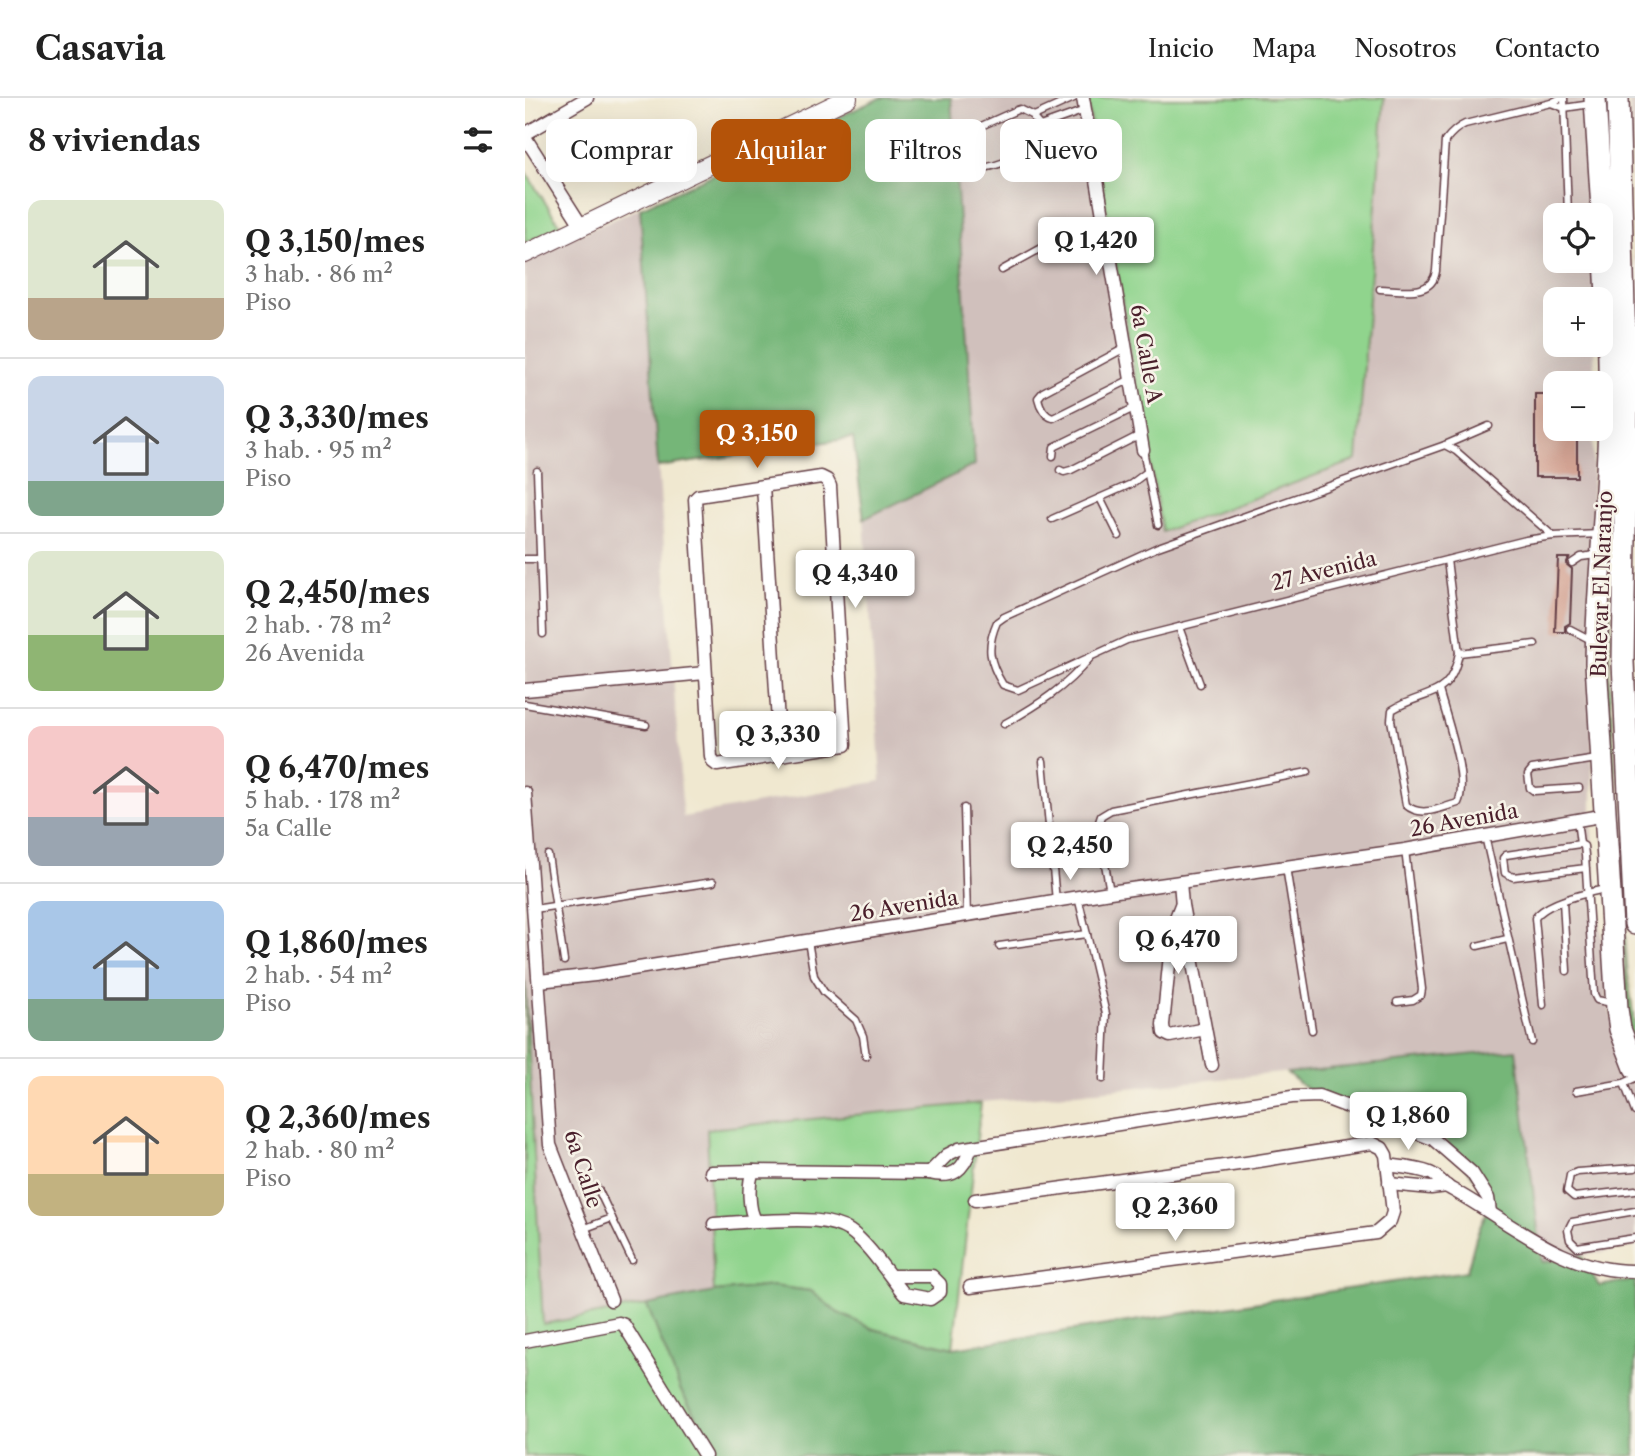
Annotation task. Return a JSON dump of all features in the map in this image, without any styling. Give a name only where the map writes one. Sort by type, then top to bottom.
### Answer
[{"type":"main road","name":"Bulevar El Naranjo","points":[[1618,98],[1626,209],[1629,308],[1631,530],[1630,630],[1626,662],[1635,924]]},
{"type":"main road","name":"Bulevar El Naranjo","points":[[1595,101],[1609,344],[1609,421],[1596,642],[1617,1003],[1629,1075]]},
{"type":"street","points":[[581,225],[525,136],[587,98]]},
{"type":"street","points":[[525,254],[848,98]]},
{"type":"street","name":"6a Calle A","points":[[1084,104],[1143,450]]},
{"type":"street","points":[[821,477],[827,480],[830,486],[847,738],[845,745],[841,747],[717,765],[713,762],[705,673],[695,499],[698,496],[762,486],[821,477]]},
{"type":"street","points":[[762,486],[780,754]]},
{"type":"street","name":"27 Avenida","points":[[1602,545],[1630,554]]},
{"type":"street","points":[[525,690],[705,673]]},
{"type":"street","name":"6a Calle","points":[[525,793],[550,1144],[611,1300]]},
{"type":"street","name":"26 Avenida","points":[[539,981],[595,975],[1110,892],[1405,850],[1606,815]]},
{"type":"street","points":[[1180,882],[1212,1065]]},
{"type":"street","points":[[1182,905],[1173,925],[1164,1033],[1170,1036],[1205,1030]]},
{"type":"street","points":[[929,1173],[947,1154],[971,1148],[1278,1099],[1319,1097],[1433,1139],[1472,1173],[1488,1198],[1490,1212]]},
{"type":"street","points":[[970,1287],[1376,1233],[1390,1221],[1393,1212],[1387,1165],[1382,1148],[1373,1143],[975,1200]]},
{"type":"street","points":[[711,1172],[929,1173],[942,1176],[952,1174],[961,1167],[971,1148]]},
{"type":"street","points":[[1387,1165],[1431,1173],[1447,1186],[1564,1257],[1607,1269],[1635,1270]]},
{"type":"street","points":[[753,1171],[751,1210],[756,1221]]},
{"type":"street","points":[[1389,1184],[1431,1188],[1447,1186]]},
{"type":"street","points":[[714,1224],[756,1221],[823,1222],[837,1226],[850,1231],[891,1276]]},
{"type":"street","points":[[525,1341],[619,1323],[627,1327],[705,1456]]},
{"type":"lane","points":[[1034,116],[1073,98]]},
{"type":"lane","points":[[1380,289],[1423,290],[1434,282],[1445,141],[1456,128],[1562,98],[1568,203]]},
{"type":"lane","points":[[1552,103],[1564,108],[1595,101]]},
{"type":"lane","points":[[1000,161],[976,170],[966,168],[959,158],[958,143],[961,135],[1020,109],[1034,116],[1036,124],[1040,126],[1084,104]]},
{"type":"lane","points":[[1002,270],[1103,214]]},
{"type":"lane","points":[[1125,348],[1043,392],[1038,398],[1046,414],[1053,418],[1131,379]]},
{"type":"lane","points":[[1053,456],[1054,447],[1136,407]]},
{"type":"lane","points":[[1445,445],[1489,426]]},
{"type":"lane","points":[[1060,470],[1071,470],[1140,434]]},
{"type":"lane","points":[[1445,445],[1456,451],[1553,536]]},
{"type":"lane","name":"27 Avenida","points":[[1445,445],[1158,547],[997,622],[989,644],[994,669],[1003,685],[1018,690],[1126,640],[1447,560],[1553,536],[1602,545]]},
{"type":"lane","points":[[1143,450],[1158,525]]},
{"type":"lane","points":[[537,471],[543,634]]},
{"type":"lane","points":[[1052,519],[1131,484],[1147,472]]},
{"type":"lane","points":[[1100,498],[1119,536]]},
{"type":"lane","points":[[1572,563],[1602,545]]},
{"type":"lane","points":[[525,559],[539,558]]},
{"type":"lane","points":[[1439,690],[1462,777],[1462,794],[1458,803],[1425,812],[1414,812],[1406,805],[1391,720],[1392,710],[1439,690],[1450,681],[1456,667],[1459,653],[1447,560]]},
{"type":"lane","points":[[1179,627],[1200,684]]},
{"type":"lane","points":[[1570,629],[1596,642]]},
{"type":"lane","points":[[1459,653],[1535,644]]},
{"type":"lane","points":[[1004,724],[1042,703],[1080,670],[1091,656]]},
{"type":"lane","points":[[525,704],[646,725]]},
{"type":"lane","points":[[1579,788],[1534,791],[1530,788],[1528,774],[1532,769],[1602,758]]},
{"type":"lane","points":[[1043,761],[1056,901]]},
{"type":"lane","points":[[1110,892],[1098,825],[1101,816],[1111,810],[1308,772]]},
{"type":"lane","points":[[964,808],[967,915]]},
{"type":"lane","points":[[1577,820],[1580,844],[1585,850],[1594,994],[1597,1000],[1617,1003]]},
{"type":"lane","points":[[1485,836],[1532,1042]]},
{"type":"lane","points":[[1580,844],[1506,855],[1503,858],[1505,873],[1513,877],[1585,868]]},
{"type":"lane","points":[[1397,1002],[1413,1000],[1421,995],[1422,989],[1405,850]]},
{"type":"lane","points":[[548,855],[564,961]]},
{"type":"lane","points":[[1286,867],[1312,1030]]},
{"type":"lane","points":[[534,909],[713,882]]},
{"type":"lane","points":[[1543,1005],[1535,918],[1539,911],[1563,901],[1610,887]]},
{"type":"lane","points":[[1078,897],[1105,1014],[1103,1079]]},
{"type":"lane","points":[[1563,901],[1567,971]]},
{"type":"lane","points":[[999,946],[1087,934]]},
{"type":"lane","points":[[1477,946],[1507,939]]},
{"type":"lane","points":[[808,941],[814,976],[824,992],[856,1020],[863,1036],[866,1056]]},
{"type":"lane","points":[[1576,1091],[1629,1075],[1635,1078]]},
{"type":"lane","points":[[1629,1075],[1635,1112]]},
{"type":"lane","points":[[1635,1168],[1577,1172],[1570,1175],[1567,1191],[1574,1197],[1635,1190]]},
{"type":"lane","points":[[599,1189],[632,1259]]},
{"type":"lane","points":[[1635,1211],[1572,1222],[1568,1230],[1570,1240],[1577,1247],[1635,1238]]},
{"type":"lane","points":[[583,1229],[612,1218]]},
{"type":"shaded area","points":[[951,98],[1087,98],[1091,119],[1000,119],[1000,182],[1102,182],[1163,531],[1357,460],[1384,98],[1586,98],[1590,203],[1543,203],[1543,273],[1594,273],[1594,287],[1543,287],[1543,357],[1594,357],[1594,371],[1543,371],[1543,441],[1593,441],[1592,825],[1608,1004],[1627,1072],[1635,1090],[1635,1247],[1542,1262],[1516,1050],[708,1129],[714,1292],[543,1324],[525,981],[525,258],[640,208],[683,817],[881,781],[864,519],[975,465],[956,182],[986,182],[986,119],[952,119]]},
{"type":"shaded area","points":[[1629,98],[1635,98],[1635,305]]},
{"type":"green space","points":[[880,98],[951,98],[952,119],[865,119],[865,182],[956,182],[975,465],[864,519],[853,438],[658,467],[640,208],[711,175],[711,182],[851,182],[851,119],[834,119]]},
{"type":"green space","points":[[1087,98],[1384,98],[1357,460],[1162,532],[1102,182],[1122,182],[1122,119],[1091,119]]},
{"type":"green space","points":[[525,171],[561,227],[525,243]]},
{"type":"green space","points":[[1607,595],[1611,600],[1609,677],[1627,964],[1635,1048],[1629,1030],[1605,679]]},
{"type":"green space","points":[[525,981],[543,1324],[647,1305],[681,1391],[719,1456],[525,1456]]},
{"type":"green space","points":[[1516,1050],[1542,1262],[1582,1256],[1599,1286],[1635,1280],[1635,1456],[719,1456],[681,1391],[647,1305],[714,1292],[773,1286],[811,1291],[838,1313],[873,1329],[953,1348],[1467,1271],[1476,1237],[1491,1200],[1445,1139],[1314,1095],[1287,1073]]},
{"type":"green space","points":[[981,1103],[953,1348],[873,1329],[838,1313],[811,1291],[773,1286],[714,1292],[707,1129]]},
{"type":"building","points":[[1535,394],[1543,394],[1543,441],[1577,441],[1577,477],[1535,477]]},
{"type":"building","points":[[1558,558],[1569,558],[1566,564],[1572,569],[1570,623],[1565,626],[1565,632],[1555,632]]}]
